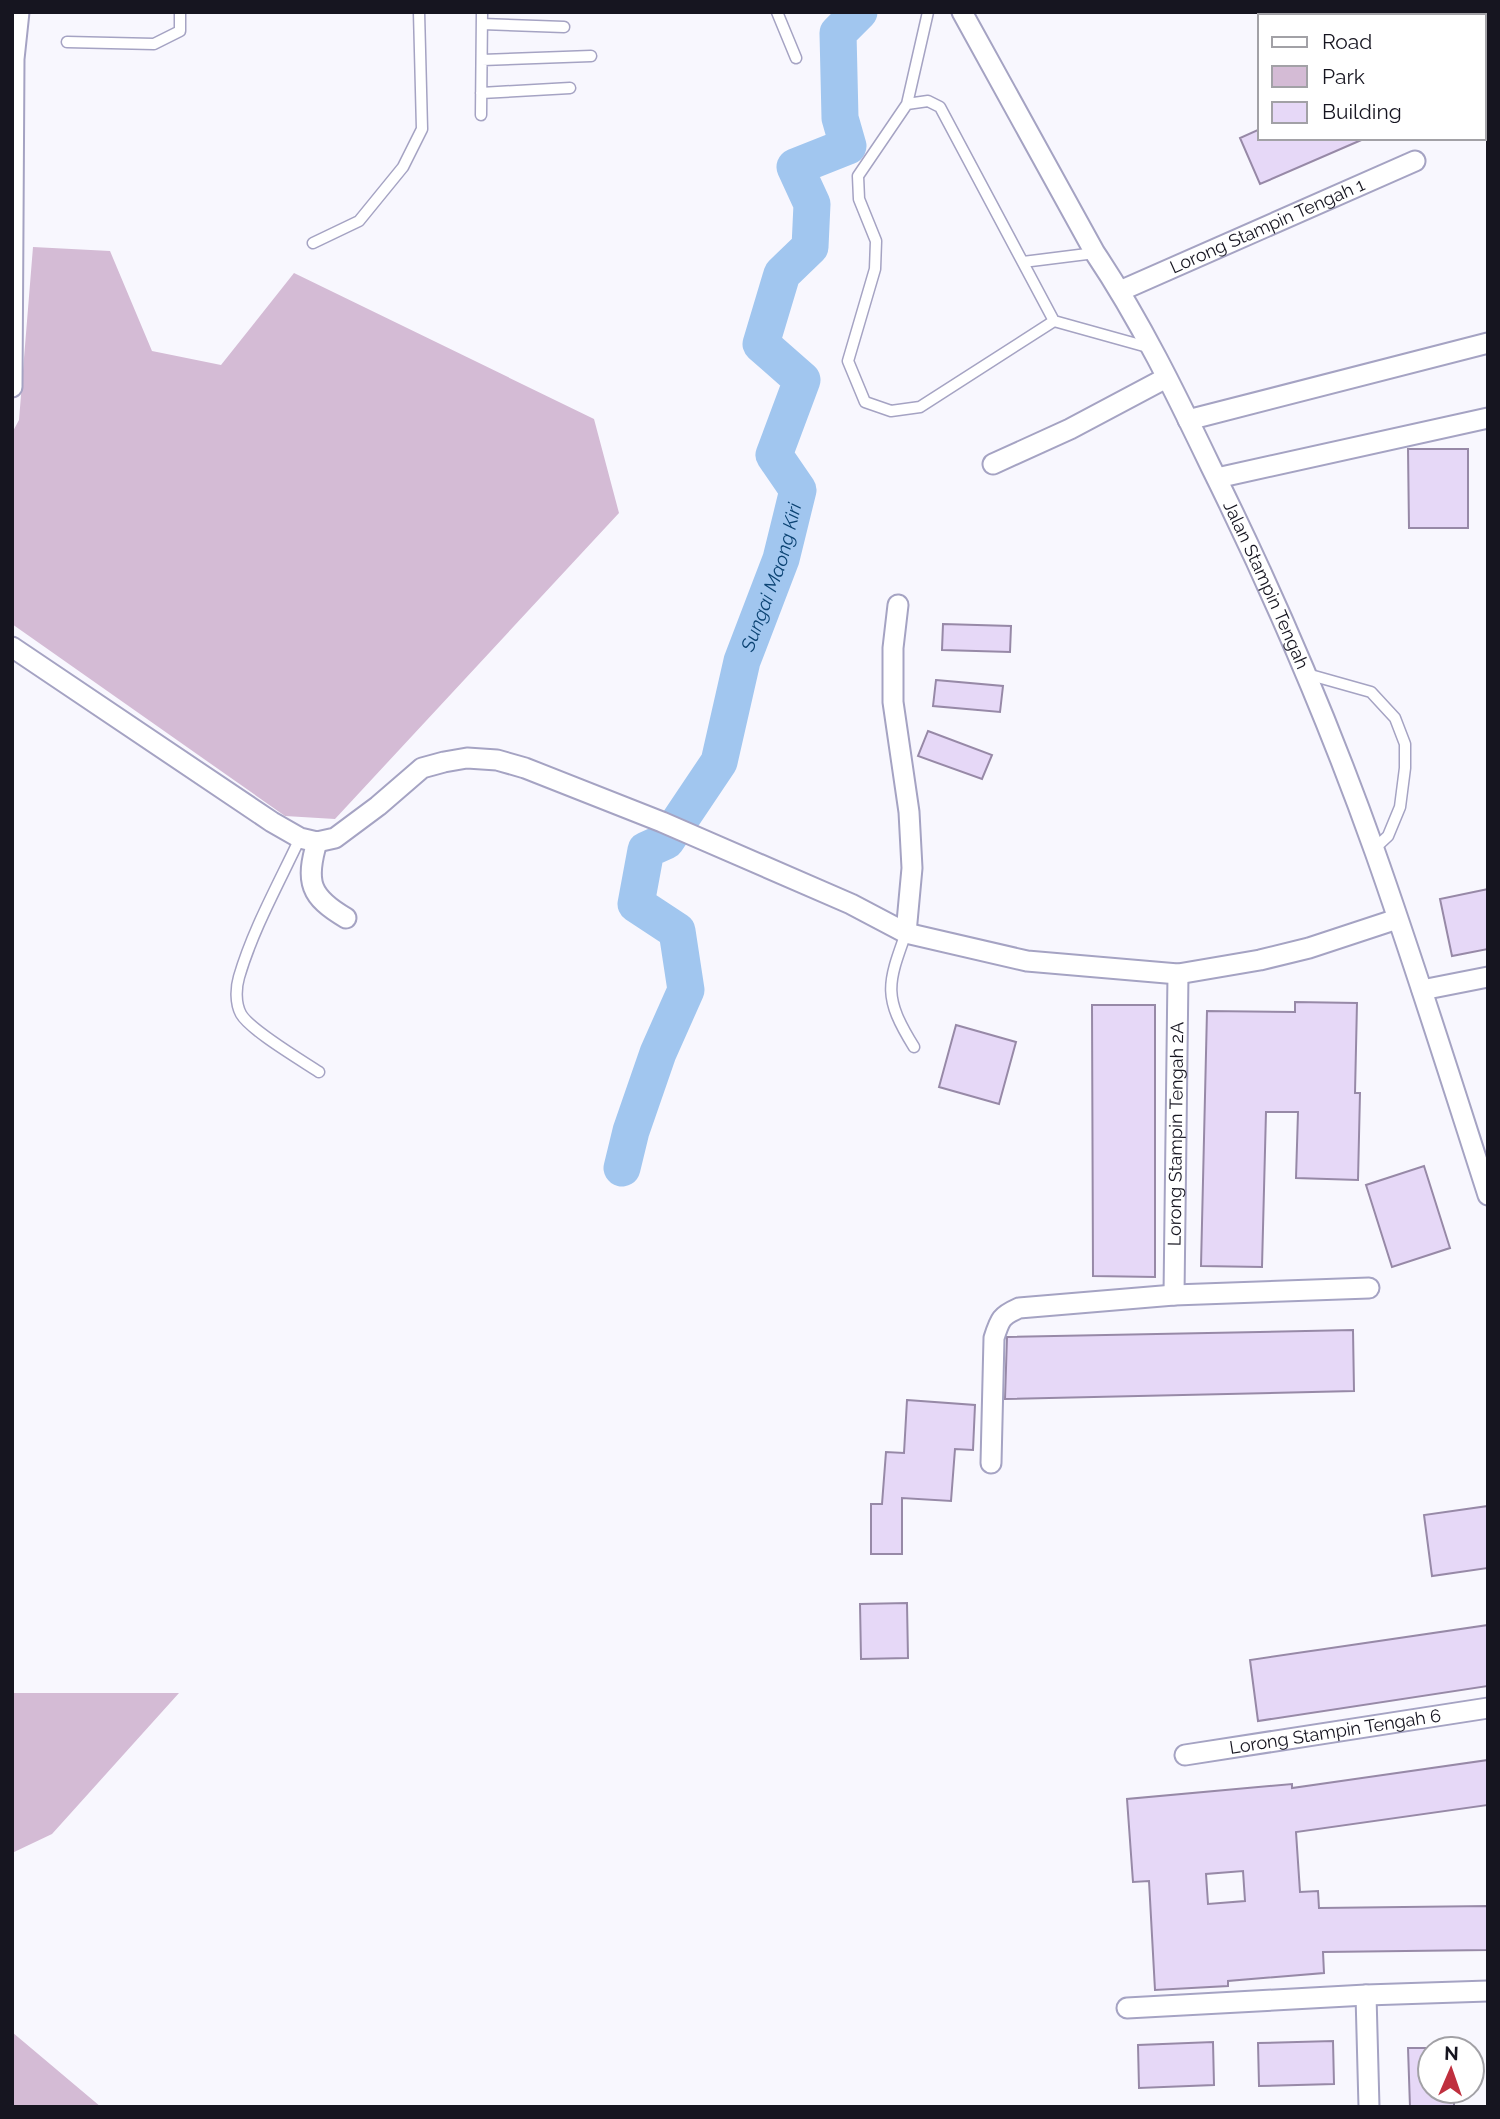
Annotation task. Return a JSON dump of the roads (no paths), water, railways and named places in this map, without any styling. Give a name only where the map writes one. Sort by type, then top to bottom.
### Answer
[{"type":"street","points":[[12,387],[13,59],[19,12]]},
{"type":"street","name":"Jalan Stampin Tengah","points":[[962,12],[1095,253],[1120,291],[1151,348],[1264,573],[1374,849],[1488,1195]]},
{"type":"street","name":"Lorong Stampin Tengah 1","points":[[1120,291],[1415,161]]},
{"type":"street","points":[[1188,420],[1488,343]]},
{"type":"street","points":[[993,464],[1070,429],[1166,378]]},
{"type":"street","points":[[1217,478],[1488,418]]},
{"type":"street","points":[[898,605],[894,632],[893,702],[909,812],[912,868],[906,933]]},
{"type":"street","points":[[12,647],[272,822],[308,840],[335,838],[378,807],[422,768],[467,758],[497,760],[525,768],[662,822],[850,904],[906,933],[1027,961],[1178,974],[1260,960],[1308,948],[1397,919]]},
{"type":"street","points":[[308,840],[310,878],[316,896],[346,918]]},
{"type":"street","name":"Lorong Stampin Tengah 2A","points":[[1174,1295],[1178,974]]},
{"type":"street","points":[[1422,990],[1488,977]]},
{"type":"street","points":[[991,1463],[994,1338],[999,1320],[1008,1313],[1019,1308],[1174,1295],[1369,1288]]},
{"type":"street","name":"Lorong Stampin Tengah 6","points":[[1185,1755],[1488,1708]]},
{"type":"street","points":[[1126,2008],[1488,1991]]},
{"type":"street","points":[[1366,1995],[1369,2107]]},
{"type":"lane","points":[[68,42],[154,44],[180,31],[180,12]]},
{"type":"lane","points":[[313,243],[359,222],[403,167],[422,130],[419,12]]},
{"type":"lane","points":[[481,115],[482,12]]},
{"type":"lane","points":[[777,12],[796,58]]},
{"type":"lane","points":[[928,12],[906,104],[858,176],[859,199],[876,241],[875,269],[848,361],[865,402],[891,411],[920,407],[1054,321]]},
{"type":"lane","points":[[482,24],[564,27]]},
{"type":"lane","points":[[482,60],[591,56]]},
{"type":"lane","points":[[481,93],[570,89]]},
{"type":"lane","points":[[906,104],[928,101],[940,107],[1054,321],[1151,348]]},
{"type":"lane","points":[[1023,262],[1095,253]]},
{"type":"lane","points":[[1306,674],[1371,692],[1395,718],[1405,744],[1400,807],[1388,836],[1374,849]]},
{"type":"lane","points":[[308,840],[247,956],[238,978],[236,997],[241,1014],[271,1041],[319,1072]]},
{"type":"lane","points":[[906,933],[892,971],[890,994],[899,1023],[914,1046]]},
{"type":"waterway","name":"Sungai Maong Kiri","points":[[622,1168],[631,1131],[658,1053],[686,990],[677,931],[636,904],[646,850],[666,841],[719,762],[742,661],[781,559],[798,490],[774,455],[802,380],[761,344],[782,274],[810,247],[812,204],[795,167],[848,146],[840,118],[838,33],[859,12]]}]
